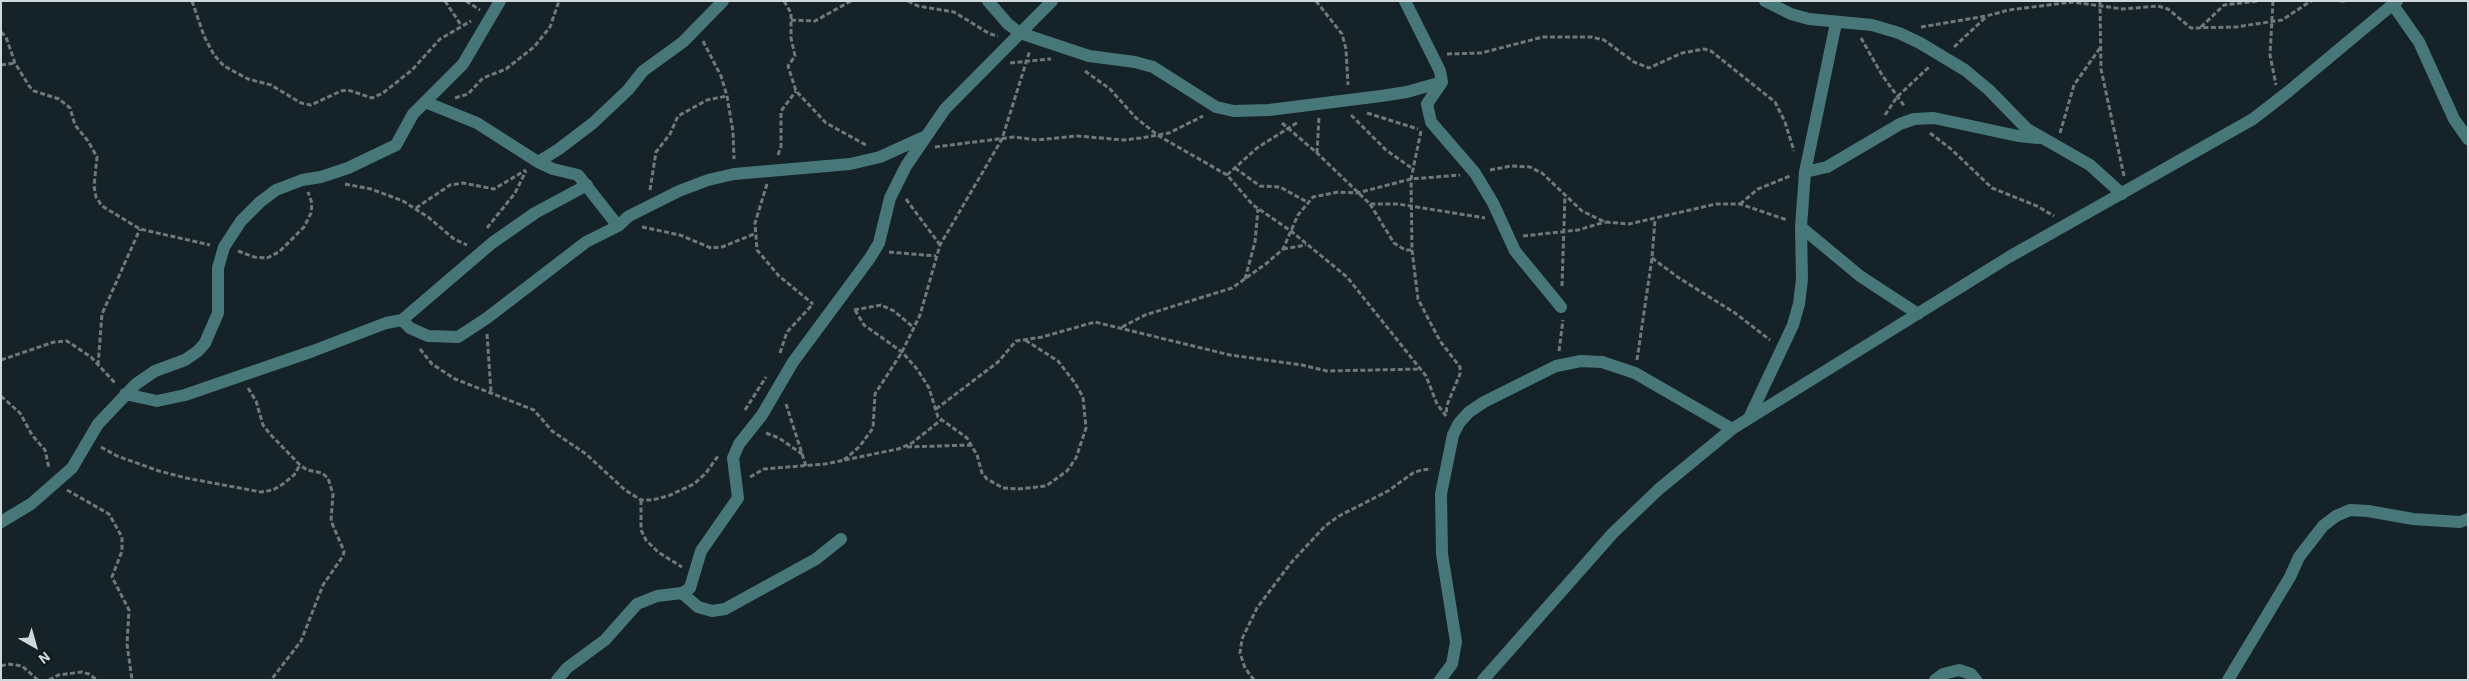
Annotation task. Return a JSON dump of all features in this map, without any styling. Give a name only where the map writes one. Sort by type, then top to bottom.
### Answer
[{"type":"street","points":[[1,522],[31,504],[72,468],[103,417],[125,394],[155,371],[185,360],[198,351],[205,343],[218,313],[218,268],[224,247],[241,221],[260,202],[276,190],[302,180],[321,177],[365,162],[396,145],[401,139],[407,122],[430,104],[463,64],[500,1]]},
{"type":"street","points":[[538,162],[575,138],[628,90],[643,71],[696,30],[723,1]]},
{"type":"street","points":[[988,1],[1018,34],[1089,56],[1134,62],[1153,67],[1216,107],[1234,111],[1350,105],[1442,82]]},
{"type":"street","points":[[557,680],[567,668],[605,640],[637,604],[657,596],[682,593],[690,588],[701,551],[738,498],[733,458],[739,444],[750,431],[779,387],[793,362],[874,250],[882,232],[895,185],[921,142],[968,84],[1052,1]]},
{"type":"street","points":[[1405,1],[1440,71],[1442,82],[1427,104],[1427,111],[1431,122],[1475,173],[1515,251],[1561,307]]},
{"type":"street","points":[[1765,1],[1791,14],[1836,23],[1872,25],[1899,33],[1942,55],[1989,90],[2027,129],[2090,165],[2125,192]]},
{"type":"street","points":[[1483,680],[1613,533],[1659,489],[1732,429],[1750,416],[2009,257],[2253,119],[2395,3],[2419,42],[2454,119],[2468,138]]},
{"type":"street","points":[[1750,416],[1793,326],[1799,304],[1802,279],[1803,172],[1836,23]]},
{"type":"street","points":[[430,104],[477,123],[538,162],[553,169],[578,176],[618,226]]},
{"type":"street","points":[[1803,172],[1827,167],[1900,124],[1914,119],[1934,118],[2018,136],[2041,138]]},
{"type":"street","points":[[125,394],[157,401],[185,394],[296,357],[386,323],[406,324],[428,336],[458,337],[487,318],[586,242],[618,226],[629,216],[679,191],[708,180],[734,174],[825,168],[880,156],[921,142]]},
{"type":"street","points":[[406,324],[492,243],[535,213],[587,185]]},
{"type":"street","points":[[1801,226],[1860,276],[1918,314]]},
{"type":"street","points":[[1440,680],[1452,664],[1456,642],[1442,554],[1440,494],[1453,435],[1458,423],[1476,407],[1556,366],[1581,361],[1602,362],[1635,373],[1732,429]]},
{"type":"street","points":[[2230,679],[2299,557],[2323,526],[2336,516],[2350,510],[2449,522],[2460,522],[2468,519]]},
{"type":"street","points":[[682,593],[698,607],[712,611],[725,609],[816,559],[841,539]]},
{"type":"street","points":[[1935,680],[1944,674],[1958,670],[1971,674],[1976,680]]},
{"type":"path","points":[[192,1],[204,36],[214,55],[224,66],[248,80],[271,85],[301,103],[311,105],[341,91],[348,90],[372,98],[383,93],[412,70],[440,39],[461,25],[485,13],[466,1]]},
{"type":"path","points":[[445,1],[461,25]]},
{"type":"path","points":[[430,104],[468,94],[483,78],[516,63],[550,27],[559,1]]},
{"type":"path","points":[[784,1],[791,12],[791,38],[795,56],[788,66],[796,91],[826,123],[864,143],[880,156]]},
{"type":"path","points":[[792,20],[815,21],[851,1]]},
{"type":"path","points":[[908,1],[918,6],[962,15],[990,34],[1018,34]]},
{"type":"path","points":[[1316,1],[1342,34],[1348,67],[1350,105],[1347,110],[1374,139],[1392,155],[1413,169]]},
{"type":"path","points":[[2100,1],[2101,69],[2125,192]]},
{"type":"path","points":[[2201,27],[2228,3],[2258,1]]},
{"type":"path","points":[[2273,1],[2271,60],[2279,99]]},
{"type":"path","points":[[1899,33],[2009,10],[2066,2],[2123,8],[2162,7],[2168,9],[2186,26],[2236,27],[2282,20],[2311,1]]},
{"type":"path","points":[[2340,1],[2347,1]]},
{"type":"path","points":[[1869,144],[1897,97],[1942,55],[1962,40],[1986,16]]},
{"type":"path","points":[[1853,23],[1897,97]]},
{"type":"path","points":[[696,30],[712,57],[726,96],[734,132],[734,174]]},
{"type":"path","points":[[1,32],[6,37],[15,63],[34,91],[59,99],[70,108],[75,125],[88,141],[97,157],[94,186],[96,197],[111,213],[140,229],[160,235],[224,247],[254,257],[267,258],[279,252],[304,227],[311,213],[312,203],[302,180]]},
{"type":"path","points":[[1432,55],[1481,53],[1522,41],[1543,38],[1591,37],[1604,40],[1634,62],[1649,68],[1696,49],[1711,51],[1774,102],[1785,122],[1803,172],[1758,189],[1740,204]]},
{"type":"path","points":[[844,460],[868,437],[874,420],[875,394],[902,352],[913,327],[926,297],[940,245],[1002,139],[1035,38]]},
{"type":"path","points":[[2056,146],[2074,85],[2100,48]]},
{"type":"path","points":[[1067,49],[1084,71],[1110,89],[1136,118],[1159,136],[1227,175],[1258,209],[1291,231],[1347,277],[1421,369],[1432,386],[1437,404],[1446,416],[1453,435]]},
{"type":"path","points":[[1,65],[15,63]]},
{"type":"path","points":[[796,91],[781,112],[781,147],[758,209],[754,234],[757,250],[767,265],[813,304]]},
{"type":"path","points":[[647,208],[656,152],[667,138],[678,116],[707,100],[726,96]]},
{"type":"path","points":[[921,142],[959,146],[1014,137],[1046,140],[1077,136],[1124,140],[1159,136],[1200,119],[1216,107]]},
{"type":"path","points":[[1269,110],[1287,128],[1317,152],[1370,204],[1394,243],[1405,250],[1412,250]]},
{"type":"path","points":[[1363,112],[1421,130],[1411,179],[1412,250],[1418,299],[1440,341],[1460,367],[1460,374],[1447,405],[1446,416]]},
{"type":"path","points":[[1317,152],[1320,129],[1318,113]]},
{"type":"path","points":[[1914,119],[1951,149],[1992,188],[2037,206],[2067,225]]},
{"type":"path","points":[[1227,175],[1257,148],[1287,128]]},
{"type":"path","points":[[416,208],[435,193],[450,185],[463,183],[494,189],[538,162]]},
{"type":"path","points":[[1283,249],[1307,202],[1322,194],[1357,193],[1411,179],[1475,173],[1512,166],[1530,167],[1542,173],[1582,211],[1605,222]]},
{"type":"path","points":[[1235,168],[1260,186],[1280,187],[1307,202]]},
{"type":"path","points":[[482,233],[515,193],[527,170]]},
{"type":"path","points":[[321,177],[371,189],[416,208],[463,243],[472,246],[492,243]]},
{"type":"path","points":[[895,185],[940,245]]},
{"type":"path","points":[[1556,366],[1562,338],[1563,318],[1561,307],[1564,195]]},
{"type":"path","points":[[1370,204],[1410,205],[1455,211],[1502,223],[1518,236],[1564,231],[1605,222],[1630,224],[1655,220],[1716,204],[1740,204],[1801,226]]},
{"type":"path","points":[[1244,279],[1255,242],[1258,209]]},
{"type":"path","points":[[1635,373],[1652,258],[1655,220]]},
{"type":"path","points":[[618,226],[647,227],[656,231],[680,235],[710,248],[722,247],[754,234]]},
{"type":"path","points":[[98,365],[102,314],[140,229]]},
{"type":"path","points":[[463,243],[468,241]]},
{"type":"path","points":[[1122,327],[1145,315],[1224,292],[1283,249],[1307,245]]},
{"type":"path","points":[[874,250],[936,256]]},
{"type":"path","points":[[1652,258],[1735,313],[1782,350]]},
{"type":"path","points":[[779,358],[787,332],[813,304],[838,302],[855,310],[864,325],[902,352],[917,369],[929,388],[936,410],[942,420],[957,430],[972,445],[987,479],[1003,488],[1033,489],[1046,486],[1067,472],[1076,458],[1086,428],[1083,397],[1058,361],[1024,339]]},
{"type":"path","points":[[855,310],[882,305],[894,311],[913,327]]},
{"type":"path","points":[[487,318],[491,392]]},
{"type":"path","points":[[936,410],[998,362],[1016,341],[1042,337],[1095,322],[1122,327],[1230,355],[1302,365],[1327,371],[1421,369]]},
{"type":"path","points":[[406,324],[414,341],[440,371],[468,386],[491,392],[534,410],[540,414],[552,431],[586,454],[625,490],[641,500],[652,500],[668,496],[694,484],[706,473],[720,453]]},
{"type":"path","points":[[1,360],[54,342],[67,340],[91,357],[125,394]]},
{"type":"path","points":[[741,417],[759,385],[769,373]]},
{"type":"path","points":[[239,375],[256,401],[263,425],[300,465],[307,470],[322,473],[328,478],[332,494],[331,521],[344,551],[343,556],[322,585],[300,641],[272,680]]},
{"type":"path","points":[[779,387],[806,466]]},
{"type":"path","points":[[1,396],[20,413],[32,436],[45,450],[49,465],[51,487],[101,508],[109,514],[122,537],[122,550],[112,577],[129,610],[127,644],[132,680]]},
{"type":"path","points":[[906,447],[942,420]]},
{"type":"path","points":[[750,431],[779,438],[802,454]]},
{"type":"path","points":[[89,440],[117,456],[159,471],[262,492],[273,490],[283,484],[300,465]]},
{"type":"path","points":[[737,488],[764,469],[806,466],[906,447],[972,445]]},
{"type":"path","points":[[1254,680],[1245,668],[1240,653],[1242,639],[1257,608],[1296,558],[1325,526],[1339,516],[1388,491],[1413,473],[1428,469],[1444,473]]},
{"type":"path","points":[[641,500],[641,530],[646,540],[658,552],[695,575]]},
{"type":"path","points":[[1,666],[8,664],[22,666],[38,680]]},
{"type":"path","points":[[49,680],[58,675],[82,672],[90,674],[97,680]]}]
